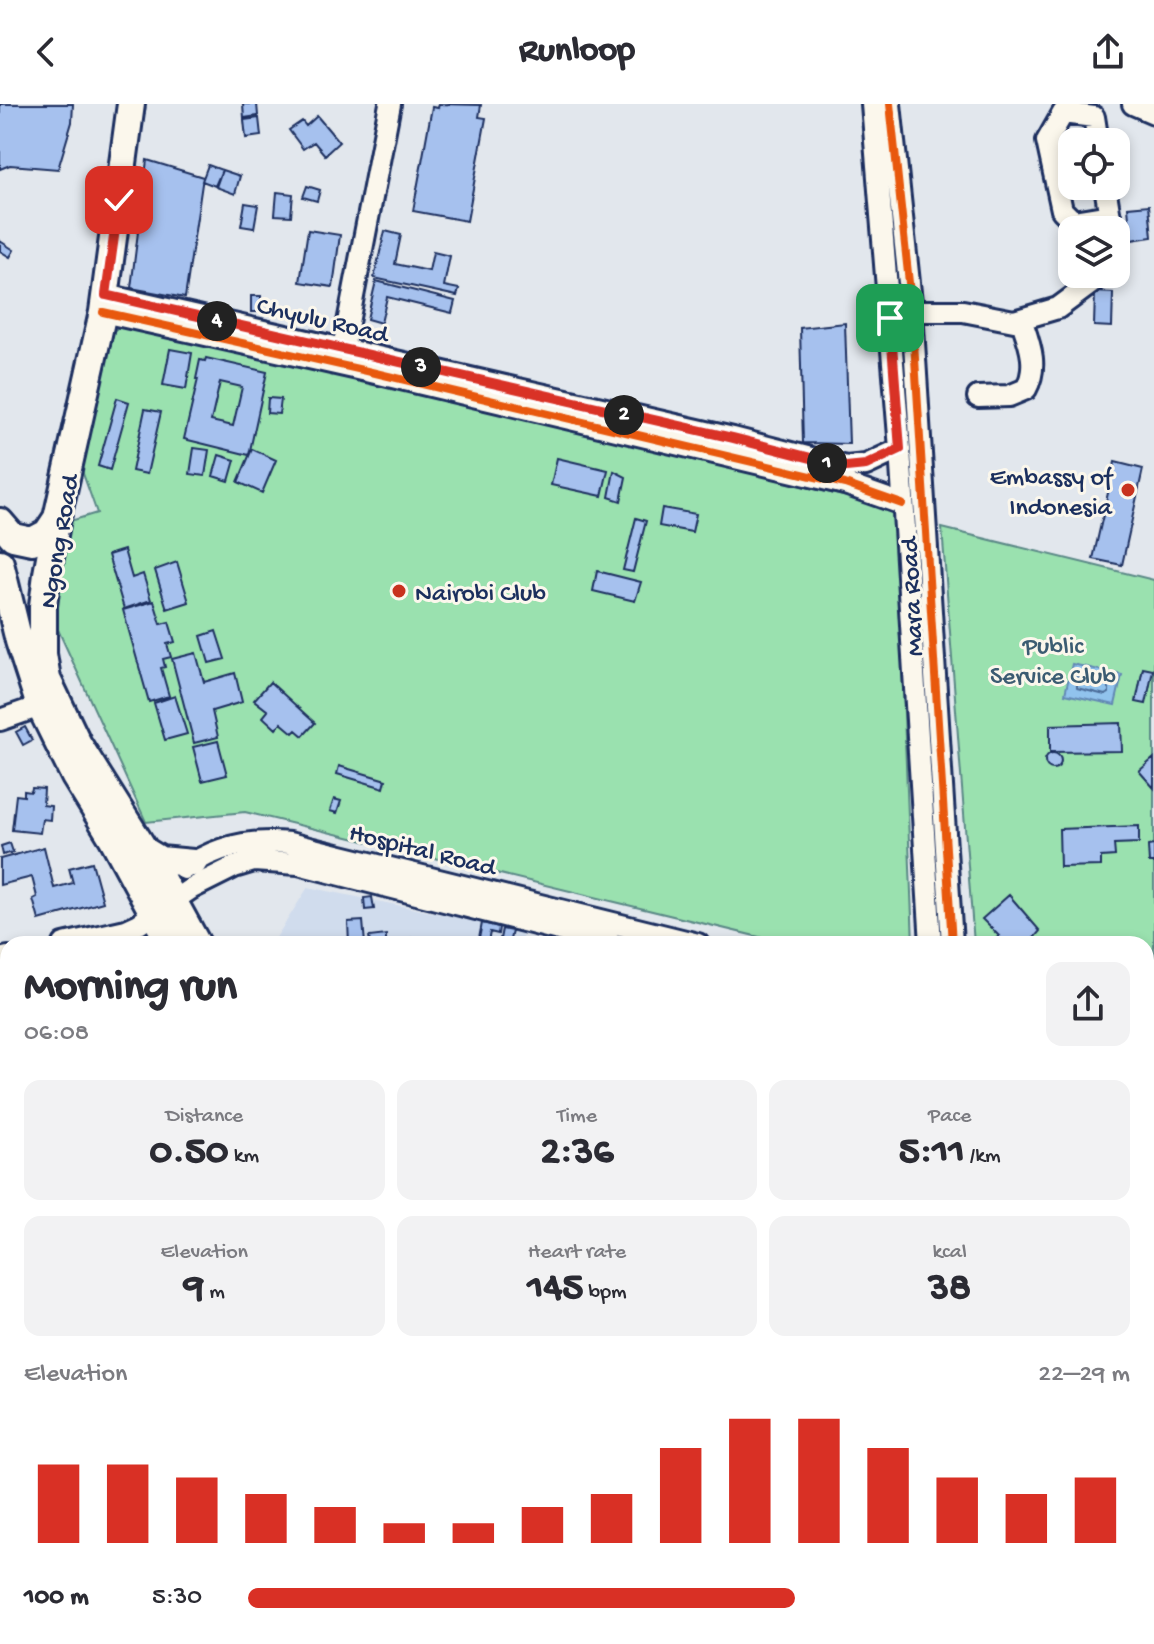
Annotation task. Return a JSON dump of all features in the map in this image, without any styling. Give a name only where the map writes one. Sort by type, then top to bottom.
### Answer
[{"type":"main road","name":"Ngong Road","points":[[131,104],[104,304],[57,518],[43,606],[42,634],[47,679],[78,744],[145,851],[168,936]]},
{"type":"main road","points":[[0,522],[13,537],[32,541],[39,540],[47,533],[57,518]]},
{"type":"main road","name":"Ngong Road","points":[[0,563],[19,641],[40,706],[75,777],[159,899],[190,936]]},
{"type":"main road","points":[[145,851],[160,860],[193,863]]},
{"type":"street","points":[[341,357],[390,104]]},
{"type":"street","name":"Mara Road","points":[[872,104],[900,449],[931,936]]},
{"type":"street","name":"Mara Road","points":[[890,104],[912,311],[951,936]]},
{"type":"street","points":[[1133,104],[1154,113]]},
{"type":"street","points":[[1058,192],[1047,141],[1063,113],[1094,117],[1096,128]]},
{"type":"street","points":[[912,311],[963,311],[1005,320],[1021,319],[1058,308],[1085,288]]},
{"type":"street","name":"Chyulu Road","points":[[104,304],[341,357],[733,438],[846,467],[866,465],[900,449]]},
{"type":"street","points":[[978,397],[1009,396],[1026,389],[1033,376],[1033,358],[1021,319]]},
{"type":"street","name":"Chyulu Road","points":[[341,357],[845,484],[902,504]]},
{"type":"street","points":[[0,720],[40,706]]},
{"type":"street","name":"Hospital Road","points":[[159,899],[193,863],[236,844],[255,841],[289,843],[666,936]]},
{"type":"street","name":"Hospital Road","points":[[159,899],[254,861],[298,864],[582,936]]},
{"type":"street","points":[[99,936],[126,930],[159,899]]},
{"type":"shaded area","points":[[308,887],[524,931],[522,936],[277,936]]},
{"type":"green space","points":[[132,320],[896,509],[913,936],[755,936],[245,812],[146,822],[55,623],[67,522],[97,513],[81,468],[106,335]]},
{"type":"green space","name":"Public Service Club","points":[[942,528],[1154,580],[1154,936],[973,936]]},
{"type":"water","points":[[1072,664],[1122,675],[1115,705],[1065,694]]},
{"type":"building","points":[[0,104],[73,104],[72,122],[58,169],[10,165],[0,169]]},
{"type":"building","points":[[243,104],[257,104],[258,116],[244,118]]},
{"type":"building","points":[[439,104],[481,105],[479,117],[486,118],[467,221],[413,211],[432,107],[438,108]]},
{"type":"building","points":[[317,116],[339,142],[325,155],[314,142],[303,149],[289,130],[302,121],[306,126]]},
{"type":"building","points":[[259,118],[261,136],[246,138],[244,120]]},
{"type":"building","points":[[147,160],[203,177],[185,298],[131,288]]},
{"type":"building","points":[[208,165],[222,170],[215,186],[202,181]]},
{"type":"building","points":[[222,170],[240,176],[235,194],[216,187]]},
{"type":"building","points":[[307,186],[320,190],[317,201],[303,197]]},
{"type":"building","points":[[277,192],[293,194],[291,216],[275,215]]},
{"type":"building","points":[[245,203],[258,205],[254,228],[241,226]]},
{"type":"building","points":[[1149,205],[1152,237],[1131,240],[1128,207]]},
{"type":"building","points":[[308,230],[340,235],[333,287],[300,282]]},
{"type":"building","points":[[385,231],[401,235],[395,264],[429,271],[433,252],[450,256],[444,286],[459,289],[457,296],[374,278]]},
{"type":"building","points":[[0,241],[14,250],[10,257],[0,251]]},
{"type":"building","points":[[376,281],[455,301],[452,313],[387,297],[381,323],[367,319]]},
{"type":"building","points":[[1095,292],[1113,293],[1112,327],[1094,326]]},
{"type":"building","points":[[251,296],[261,296],[261,312],[251,312]]},
{"type":"building","points":[[845,323],[849,444],[803,443],[800,328]]},
{"type":"building","points":[[170,349],[192,353],[186,389],[163,385]]},
{"type":"building","points":[[206,358],[267,372],[249,455],[184,439],[200,360],[205,361]],"holes":[[[220,382],[242,387],[233,426],[211,421]]]},
{"type":"building","points":[[117,398],[129,402],[110,470],[98,466]]},
{"type":"building","points":[[268,398],[281,399],[279,414],[267,413]]},
{"type":"building","points":[[145,409],[161,412],[147,474],[132,471]]},
{"type":"building","points":[[194,448],[209,450],[205,476],[190,474]]},
{"type":"building","points":[[252,449],[276,460],[262,493],[238,482]]},
{"type":"building","points":[[219,455],[235,460],[229,481],[213,476]]},
{"type":"building","points":[[557,458],[608,470],[602,496],[551,485]]},
{"type":"building","points":[[1115,462],[1143,469],[1122,565],[1093,559]]},
{"type":"building","points":[[614,471],[626,477],[621,501],[609,497]]},
{"type":"building","points":[[662,508],[696,514],[692,532],[659,526]]},
{"type":"building","points":[[636,518],[646,521],[633,572],[623,570]]},
{"type":"building","points":[[124,550],[132,578],[143,574],[151,600],[124,609],[108,555]]},
{"type":"building","points":[[177,562],[189,602],[167,609],[155,570]]},
{"type":"building","points":[[597,571],[641,582],[635,601],[593,591]]},
{"type":"building","points":[[154,601],[161,624],[169,622],[175,642],[167,644],[171,657],[163,659],[165,667],[161,668],[169,696],[149,702],[123,610]]},
{"type":"building","points":[[216,631],[225,659],[209,663],[201,636]]},
{"type":"building","points":[[196,653],[204,682],[235,673],[242,702],[212,711],[218,737],[194,743],[172,659]]},
{"type":"building","points":[[1143,668],[1153,670],[1146,704],[1136,702]]},
{"type":"building","points":[[270,682],[315,723],[303,736],[296,730],[293,733],[281,723],[276,729],[263,717],[268,711],[254,700]]},
{"type":"building","points":[[175,696],[187,734],[165,740],[154,703]]},
{"type":"building","points":[[1121,723],[1122,751],[1050,752],[1050,725]]},
{"type":"building","points":[[25,727],[32,740],[23,745],[16,732]]},
{"type":"building","points":[[218,741],[227,775],[202,781],[193,747]]},
{"type":"building","points":[[1050,753],[1056,753],[1061,761],[1059,767],[1050,769],[1045,764],[1045,758]]},
{"type":"building","points":[[1154,758],[1154,788],[1139,771]]},
{"type":"building","points":[[339,766],[386,780],[384,788],[337,774]]},
{"type":"building","points":[[32,788],[44,789],[43,805],[51,806],[50,820],[42,819],[40,833],[12,830],[16,795],[24,796],[24,791],[31,792]]},
{"type":"building","points":[[334,799],[341,801],[337,813],[330,811]]},
{"type":"building","points":[[1139,826],[1139,843],[1114,844],[1115,856],[1101,857],[1101,866],[1060,867],[1059,829]]},
{"type":"building","points":[[10,843],[13,852],[3,855],[1,846]]},
{"type":"building","points":[[1154,845],[1154,863],[1149,863],[1148,846]]},
{"type":"building","points":[[44,847],[54,888],[73,883],[69,868],[92,862],[103,902],[39,920],[33,899],[37,897],[32,877],[0,885],[0,859]]},
{"type":"building","points":[[1009,895],[1040,931],[1036,936],[999,936],[982,919]]},
{"type":"building","points":[[372,897],[374,909],[365,910],[364,898]]},
{"type":"building","points":[[363,921],[364,936],[349,936],[348,922]]},
{"type":"building","points":[[482,923],[499,927],[498,934],[490,932],[489,936],[480,936]]},
{"type":"building","points":[[502,929],[512,931],[511,936],[501,936]]},
{"type":"cycle path","points":[[890,104],[912,311],[951,936]]},
{"type":"cycle path","points":[[103,312],[845,484],[902,504]]},
{"type":"place","name":"Embassy of Indonesia","points":[[1128,490]]},
{"type":"place","name":"Nairobi Club","points":[[399,591]]},
{"type":"route","points":[[119,200],[106,295],[733,438],[846,467],[866,465],[900,449],[890,318]]}]
